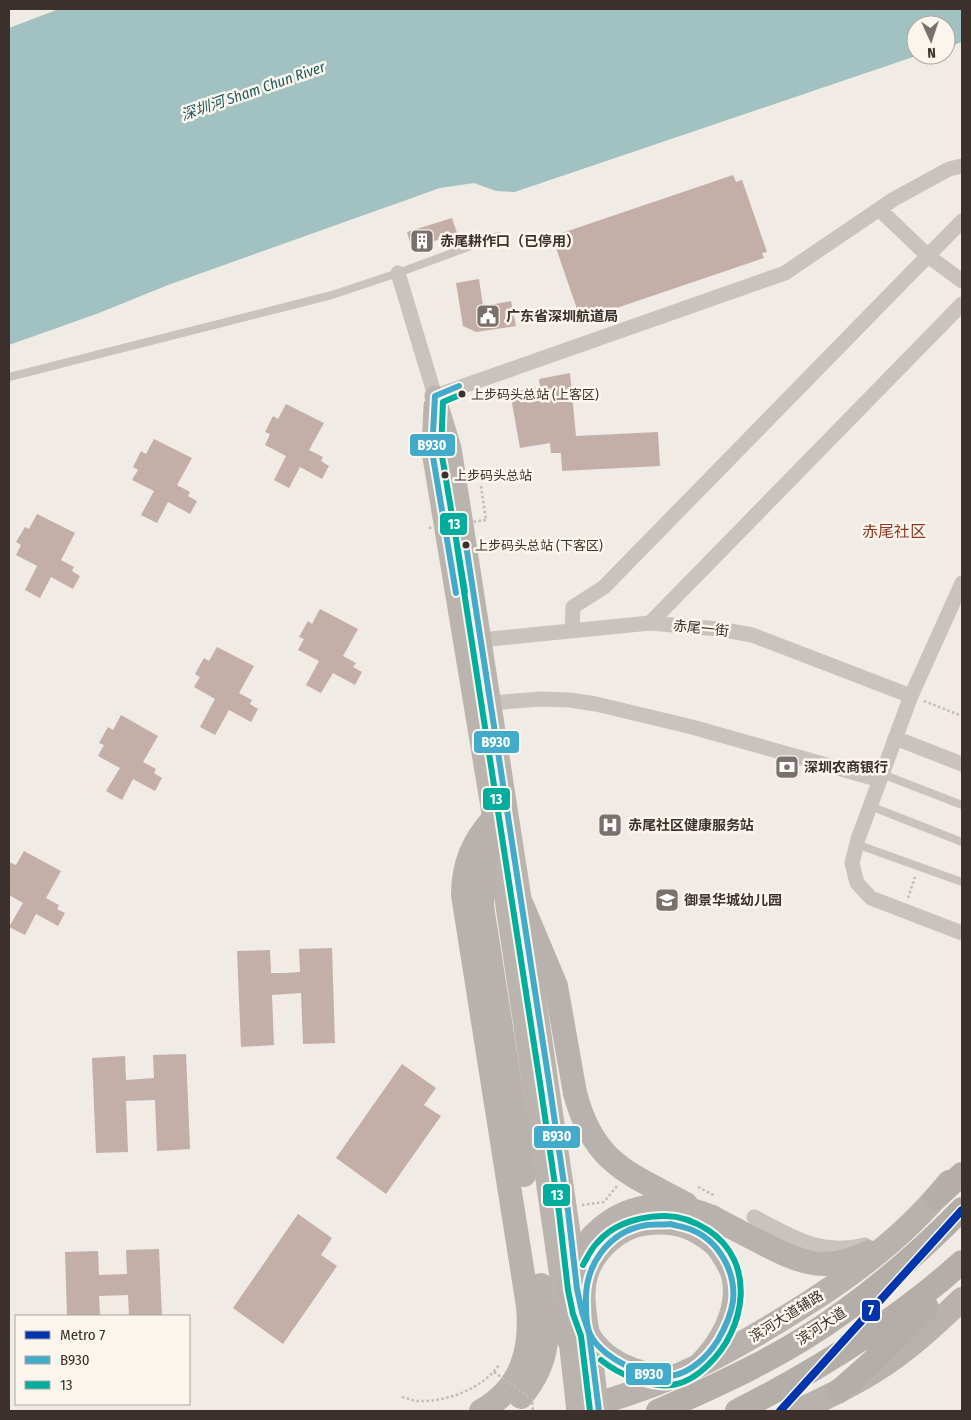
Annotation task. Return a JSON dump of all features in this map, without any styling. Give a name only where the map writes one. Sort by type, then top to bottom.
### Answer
[{"type":"highway","points":[[936,1198],[960,1170]]},
{"type":"highway","name":"滨河大道","points":[[658,1411],[700,1393],[749,1368],[798,1342],[841,1314],[928,1244],[962,1209]]},
{"type":"highway","points":[[737,1411],[786,1386],[840,1354],[902,1312],[962,1262]]},
{"type":"highway","points":[[838,1392],[917,1319],[962,1268]]},
{"type":"main road","points":[[435,396],[452,448],[567,1207],[580,1307],[586,1328],[597,1344],[620,1363],[643,1372],[670,1377]]},
{"type":"main road","points":[[435,396],[432,451],[493,819],[569,1340]]},
{"type":"main road","points":[[481,1411],[503,1395],[518,1373],[528,1349],[530,1331],[528,1306],[463,895],[463,881],[471,849],[493,819]]},
{"type":"main road","points":[[493,819],[483,869],[482,906],[547,1332],[544,1355],[535,1377],[523,1395],[507,1411]]},
{"type":"main road","points":[[522,906],[556,986],[580,1109],[599,1148],[609,1158],[635,1177],[733,1228],[804,1262],[824,1264],[844,1262],[868,1253],[895,1238]]},
{"type":"main road","name":"滨河大道辅路","points":[[575,1411],[694,1368],[746,1341],[819,1296],[865,1264],[936,1198]]},
{"type":"main road","points":[[575,1411],[568,1303],[572,1272],[578,1257],[597,1232],[613,1218],[629,1211],[662,1206],[677,1207],[712,1217]]},
{"type":"main road","points":[[599,1411],[585,1299],[589,1272],[597,1257],[615,1237],[641,1226],[656,1224],[685,1227],[700,1234],[715,1246],[726,1262],[732,1276],[734,1292],[732,1309],[718,1340],[694,1368]]},
{"type":"main road","points":[[798,1411],[838,1392],[874,1371],[908,1347],[962,1299]]},
{"type":"street","points":[[398,273],[435,396],[785,273],[894,199],[948,169],[962,166]]},
{"type":"street","points":[[879,209],[928,256],[962,281]]},
{"type":"street","points":[[572,631],[573,607],[604,587],[962,221]]},
{"type":"street","points":[[650,623],[962,304]]},
{"type":"street","points":[[962,583],[911,696],[856,844],[852,863],[857,883],[871,898],[962,933]]},
{"type":"street","name":"赤尾一街","points":[[480,640],[650,623],[719,629],[752,635],[911,696]]},
{"type":"street","points":[[490,703],[541,699],[570,700],[596,704],[692,727],[881,777]]},
{"type":"street","points":[[895,738],[962,764]]},
{"type":"street","points":[[754,1217],[792,1237],[816,1246],[840,1249],[853,1248],[877,1240],[890,1232],[927,1196],[960,1170]]},
{"type":"lane","points":[[9,377],[332,295],[498,236]]},
{"type":"lane","points":[[881,777],[962,805]]},
{"type":"lane","points":[[870,806],[962,842]]},
{"type":"lane","points":[[856,844],[962,882]]},
{"type":"path","points":[[429,528],[486,520],[481,486]]},
{"type":"path","points":[[911,696],[962,716]]},
{"type":"path","points":[[907,902],[919,866]]},
{"type":"path","points":[[402,1397],[417,1401],[460,1394],[478,1386],[494,1372],[532,1399],[533,1411]]},
{"type":"water","name":"深圳河 Sham Chun River","points":[[59,9],[962,9],[962,42],[956,44],[956,15],[906,15],[906,61],[515,192],[496,191],[474,183],[440,188],[168,285],[99,313],[9,345],[9,28]]},
{"type":"pier","points":[[906,59],[906,63],[516,195],[515,192]]},
{"type":"building","points":[[733,175],[736,182],[742,180],[767,252],[762,253],[764,258],[587,318],[585,312],[579,315],[554,242],[560,239],[559,234]]},
{"type":"building","name":"赤尾耕作口（已停用）","points":[[452,218],[457,233],[412,249],[407,232]]},
{"type":"building","name":"广东省深圳航道局","points":[[479,279],[483,306],[511,301],[516,326],[476,332],[463,326],[456,283]]},
{"type":"building","points":[[570,373],[576,436],[658,432],[660,466],[562,471],[561,453],[551,453],[550,443],[520,448],[510,392],[540,387],[539,379]]},
{"type":"building","points":[[286,404],[324,423],[309,450],[323,457],[321,461],[329,466],[322,479],[300,467],[289,488],[274,480],[286,456],[265,445],[270,434],[265,432],[273,416],[278,419]]},
{"type":"building","points":[[154,439],[192,458],[177,485],[190,492],[188,496],[197,501],[190,514],[168,502],[157,523],[141,515],[154,491],[132,480],[138,470],[133,467],[141,451],[146,454]]},
{"type":"building","points":[[37,514],[75,533],[61,560],[74,567],[72,571],[80,576],[73,589],[51,577],[40,598],[25,590],[37,566],[16,555],[21,545],[16,542],[25,527],[29,529]]},
{"type":"building","points":[[320,609],[358,629],[343,656],[356,663],[353,667],[362,672],[355,685],[333,673],[321,693],[306,685],[319,661],[298,650],[304,639],[299,637],[308,621],[312,624]]},
{"type":"building","points":[[217,647],[254,666],[239,693],[252,700],[250,704],[258,709],[251,722],[229,710],[215,735],[200,727],[215,699],[194,687],[200,677],[195,674],[204,658],[209,661]]},
{"type":"building","points":[[121,715],[158,736],[143,762],[156,769],[154,773],[162,778],[155,791],[133,779],[122,800],[106,791],[120,768],[98,756],[104,745],[99,743],[108,727],[113,730]]},
{"type":"building","points":[[24,851],[61,871],[46,898],[59,905],[57,909],[65,913],[58,926],[36,914],[25,935],[9,927],[23,903],[9,895],[9,862],[16,865]]},
{"type":"building","points":[[332,948],[335,1043],[303,1044],[301,993],[272,995],[274,1045],[241,1047],[237,951],[270,950],[271,973],[285,973],[300,972],[299,949]]},
{"type":"building","points":[[186,1054],[190,1149],[157,1151],[155,1100],[126,1101],[128,1152],[96,1153],[92,1058],[125,1056],[126,1080],[154,1078],[153,1055]]},
{"type":"building","points":[[402,1064],[436,1088],[424,1105],[441,1116],[386,1194],[336,1158]]},
{"type":"building","points":[[298,1214],[332,1238],[321,1255],[337,1266],[283,1344],[233,1308]]},
{"type":"building","points":[[159,1249],[162,1315],[129,1315],[128,1295],[99,1296],[100,1315],[67,1315],[65,1252],[98,1251],[99,1275],[127,1274],[126,1250]]},
{"type":"metro line","name":"7","points":[[780,1411],[962,1210]]},
{"type":"transit line","name":"B930","points":[[456,593],[432,451],[435,396],[459,386]]},
{"type":"transit line","name":"13","points":[[462,394],[443,402],[441,450],[465,592]]},
{"type":"transit line","name":"B930","points":[[466,545],[549,1082],[568,1211],[577,1289],[589,1333]]},
{"type":"transit line","name":"13","points":[[457,546],[540,1083],[559,1212],[568,1290],[573,1314],[581,1336],[590,1411]]},
{"type":"transit line","name":"13","points":[[583,1265],[603,1236],[618,1226],[644,1218],[674,1216],[686,1219],[708,1230],[724,1244],[734,1260],[740,1277],[741,1296],[738,1315],[731,1333],[721,1350],[708,1365],[692,1378],[672,1385],[654,1384],[625,1375],[601,1360]]},
{"type":"transit line","name":"B930","points":[[670,1224],[702,1235],[718,1250],[732,1279],[733,1301],[723,1331],[704,1358],[692,1368],[678,1374],[661,1376],[637,1371],[625,1365],[604,1351],[596,1343],[590,1334],[587,1323],[586,1290],[594,1264],[601,1252],[610,1243],[633,1229],[647,1225],[670,1224]]},
{"type":"transit line","name":"B930","points":[[589,1333],[599,1411]]},
{"type":"place","name":"赤尾耕作口（已停用）","points":[[422,241]]},
{"type":"place","name":"广东省深圳航道局","points":[[488,316]]},
{"type":"place","name":"上步码头总站 (上客区)","points":[[462,394]]},
{"type":"place","name":"上步码头总站","points":[[445,475]]},
{"type":"place","name":"上步码头总站 (下客区)","points":[[466,545]]},
{"type":"place","name":"深圳农商银行","points":[[787,767]]},
{"type":"place","name":"赤尾社区健康服务站","points":[[610,825]]},
{"type":"place","name":"御景华城幼儿园","points":[[667,900]]},
{"type":"district","name":"赤尾社区","points":[[894,531]]}]
